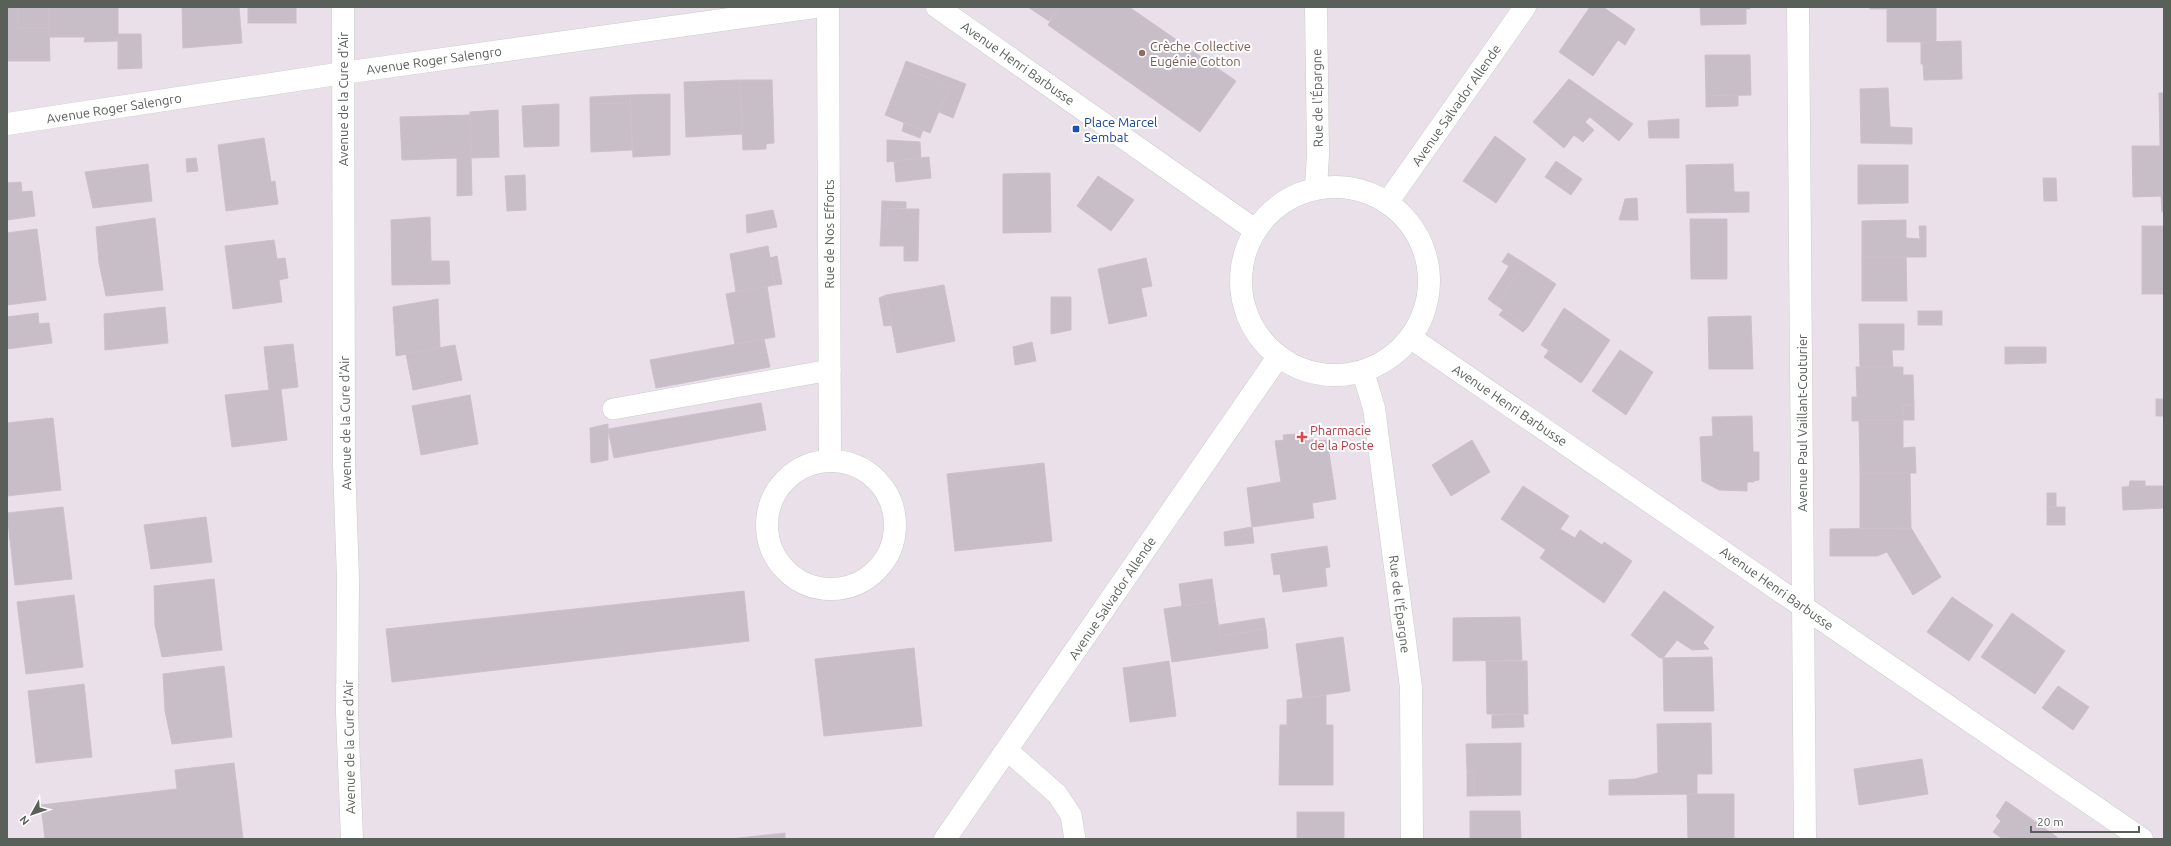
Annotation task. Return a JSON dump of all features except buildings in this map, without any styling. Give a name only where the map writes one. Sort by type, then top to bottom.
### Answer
[{"type":"street","name":"Avenue de la Cure d'Air","points":[[343,7],[344,464],[348,578],[348,713],[352,839]]},
{"type":"street","name":"Avenue Roger Salengro","points":[[7,124],[343,73],[815,7]]},
{"type":"street","name":"Rue de Nos Efforts","points":[[828,7],[830,460]]},
{"type":"street","name":"Avenue Henri Barbusse","points":[[938,7],[1255,230]]},
{"type":"street","name":"Rue de l'Épargne","points":[[1316,7],[1318,155],[1316,188]]},
{"type":"street","name":"Avenue Salvador Allende","points":[[1387,202],[1525,7]]},
{"type":"street","name":"Avenue Paul Vaillant-Couturier","points":[[1798,7],[1805,839]]},
{"type":"street","points":[[1341,186],[1359,190],[1387,202],[1407,219],[1421,240],[1428,265],[1430,290],[1424,315],[1411,338],[1390,358],[1363,372],[1334,376],[1304,371],[1278,357],[1258,337],[1245,311],[1240,284],[1244,256],[1255,230],[1271,211],[1292,196],[1316,188],[1341,186]]},
{"type":"street","name":"Avenue Henri Barbusse","points":[[1411,338],[2142,839]]},
{"type":"street","name":"Avenue Salvador Allende","points":[[945,839],[1008,751],[1278,357]]},
{"type":"street","name":"Rue de l'Épargne","points":[[1363,372],[1374,408],[1411,687],[1412,839]]},
{"type":"street","points":[[830,460],[857,465],[878,480],[892,503],[896,529],[889,554],[873,575],[849,587],[823,589],[803,583],[786,571],[774,554],[767,535],[768,512],[776,492],[790,475],[809,464],[830,460]]},
{"type":"lane","points":[[613,409],[830,370]]},
{"type":"lane","points":[[1008,751],[1057,794],[1071,815],[1076,839]]},
{"type":"place","name":"Crèche Collective Eugénie Cotton","points":[[1142,53]]},
{"type":"place","name":"Place Marcel Sembat","points":[[1076,129]]},
{"type":"place","name":"Pharmacie de la Poste","points":[[1302,437]]}]
